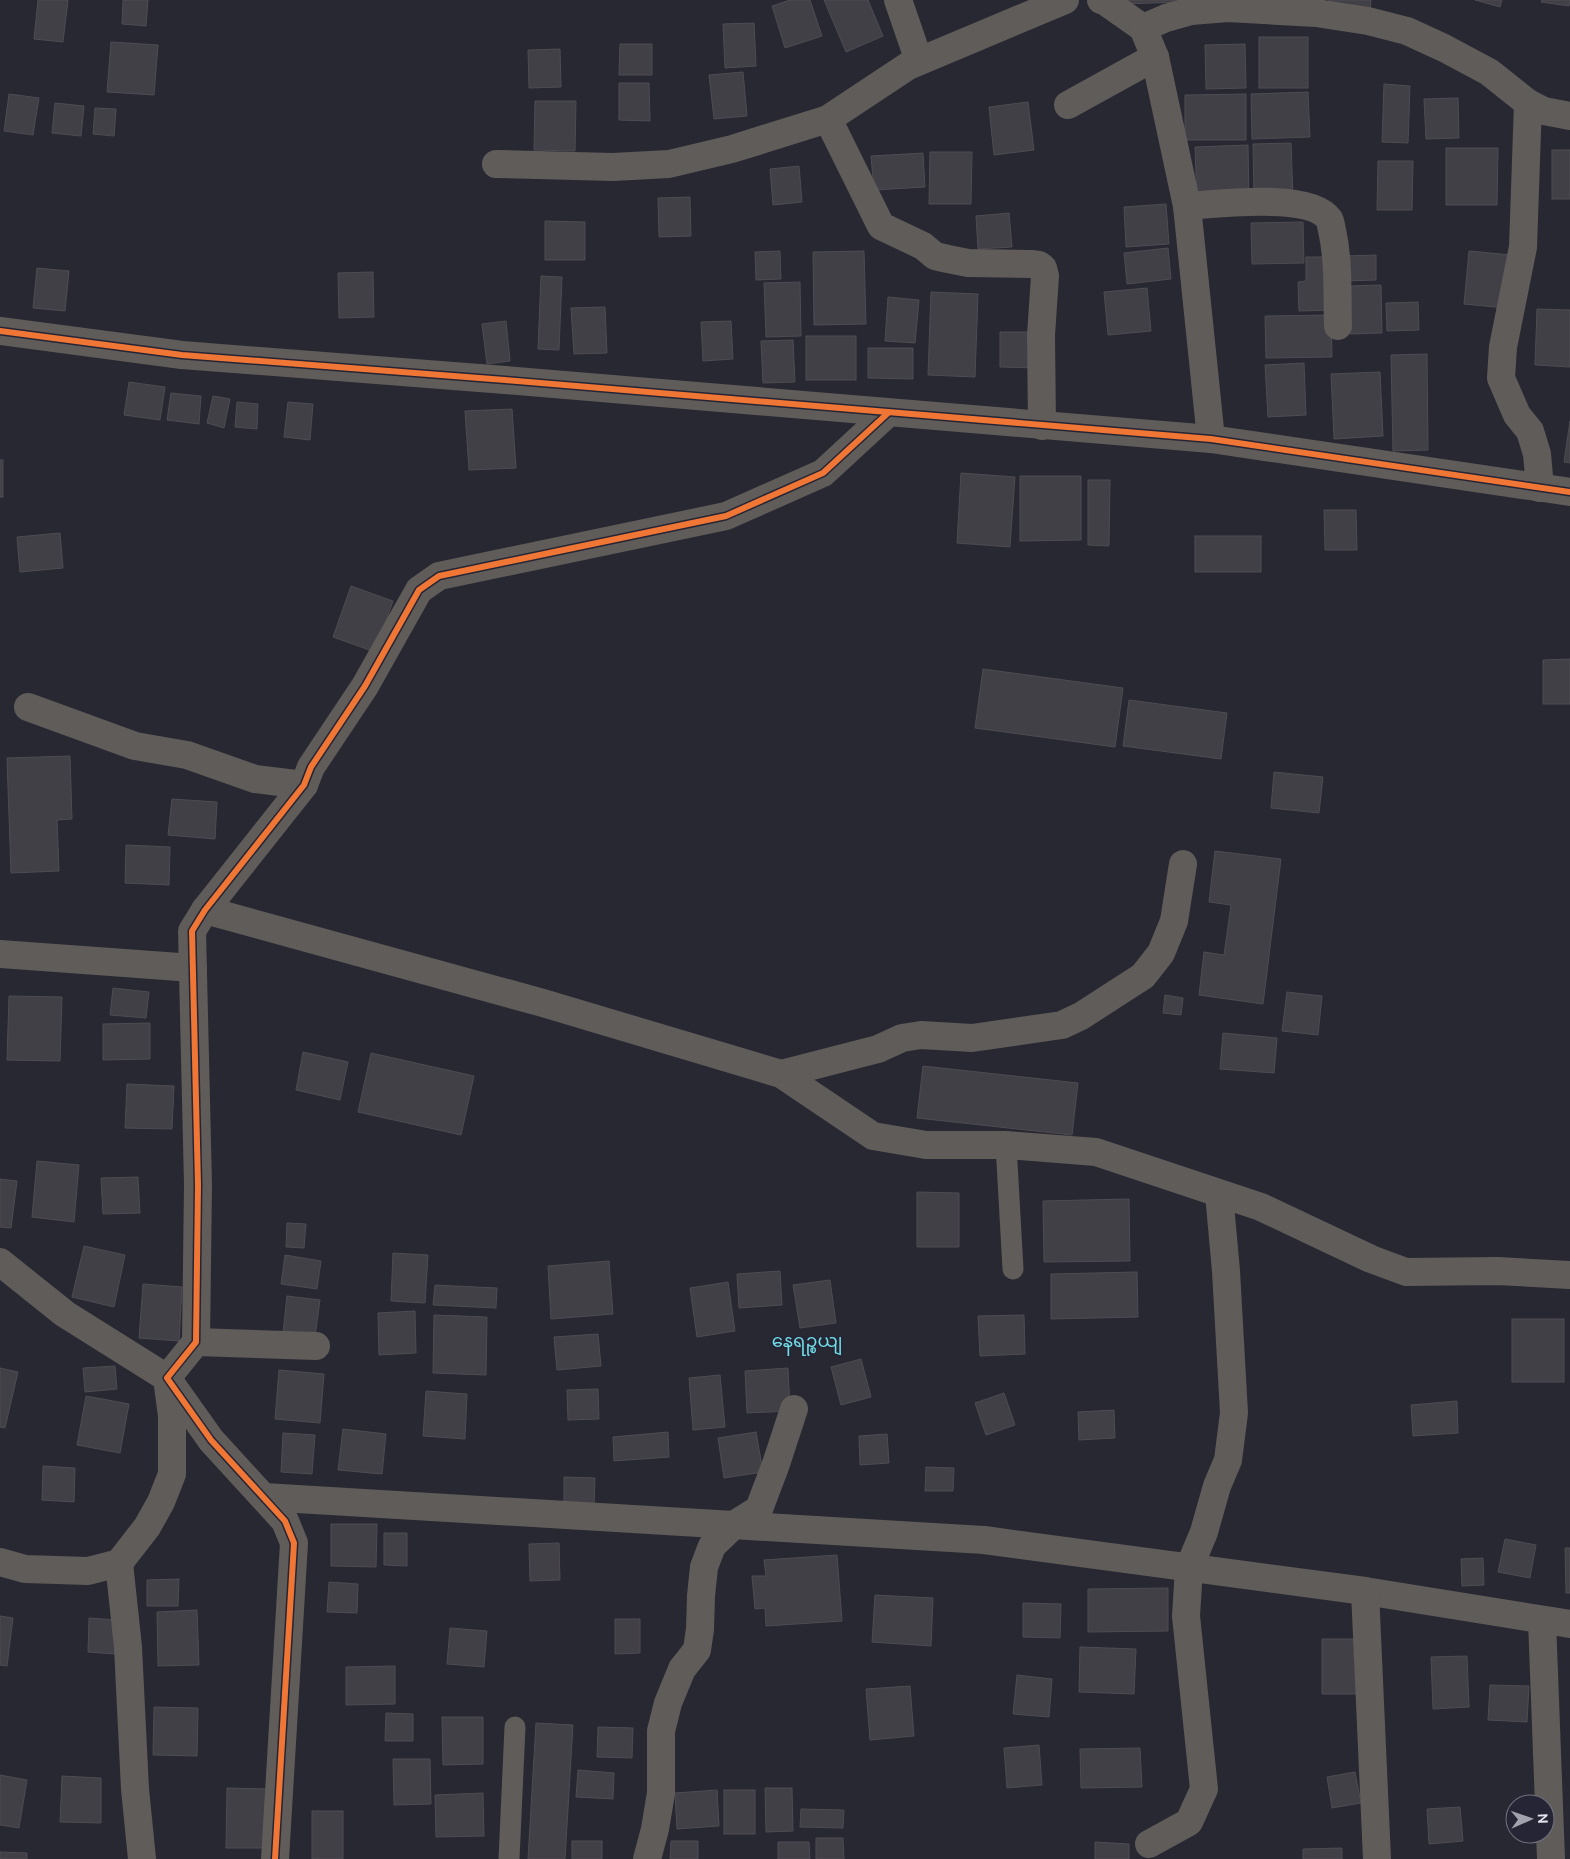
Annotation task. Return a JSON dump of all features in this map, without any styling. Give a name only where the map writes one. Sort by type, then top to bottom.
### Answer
[{"type":"street","points":[[898,0],[919,61]]},
{"type":"street","points":[[496,164],[613,167],[669,164],[732,149],[828,119],[908,66],[1065,0]]},
{"type":"street","points":[[1101,0],[1143,28],[1155,57],[1187,206],[1211,439]]},
{"type":"street","points":[[1143,28],[1166,18],[1191,12],[1228,8],[1310,7],[1368,20],[1408,32],[1489,72],[1528,103],[1544,111],[1570,116]]},
{"type":"street","points":[[1068,105],[1155,57]]},
{"type":"street","points":[[1528,103],[1523,247],[1503,347],[1501,378],[1517,415],[1530,431],[1537,454],[1540,488]]},
{"type":"street","points":[[828,119],[881,226],[923,246],[935,256],[968,263],[1031,264],[1039,265],[1043,268],[1045,276],[1041,335],[1042,426]]},
{"type":"street","points":[[1187,206],[1294,203],[1309,206],[1321,212],[1329,220],[1337,251],[1338,326]]},
{"type":"street","points":[[0,331],[182,355],[1211,439],[1570,492]]},
{"type":"street","points":[[0,1562],[25,1569],[88,1571],[119,1563],[147,1527],[161,1502],[172,1474],[172,1416],[167,1378],[196,1342],[198,1185],[192,932],[205,910],[304,785],[311,767],[365,686],[419,590],[439,576],[726,516],[823,473],[888,413]]},
{"type":"street","points":[[28,707],[135,746],[187,755],[255,779],[304,785]]},
{"type":"street","points":[[781,1074],[878,1049],[902,1038],[921,1035],[972,1038],[1062,1025],[1082,1016],[1144,976],[1162,953],[1174,921],[1184,864]]},
{"type":"street","points":[[205,910],[543,1003],[781,1074],[873,1136],[926,1145],[1006,1145],[1096,1152],[1261,1207],[1371,1259],[1406,1272],[1497,1270],[1570,1275]]},
{"type":"street","points":[[0,954],[192,968]]},
{"type":"street","points":[[1149,1844],[1189,1822],[1204,1789],[1186,1616],[1189,1568],[1204,1532],[1217,1486],[1228,1460],[1234,1413],[1220,1194]]},
{"type":"street","points":[[0,1262],[65,1314],[167,1378],[211,1440],[285,1521],[294,1543],[276,1859]]},
{"type":"street","points":[[196,1342],[316,1346]]},
{"type":"street","points":[[646,1859],[661,1793],[661,1731],[668,1703],[682,1669],[697,1650],[704,1567],[712,1546],[735,1524],[759,1509],[794,1409]]},
{"type":"street","points":[[264,1497],[984,1540],[1365,1591],[1570,1624]]},
{"type":"street","points":[[119,1563],[128,1647],[134,1789],[142,1859]]},
{"type":"street","points":[[1365,1591],[1378,1859]]},
{"type":"street","points":[[1542,1620],[1552,1859]]},
{"type":"lane","points":[[1006,1145],[1013,1269]]},
{"type":"lane","points":[[509,1859],[515,1727]]},
{"type":"building","points":[[38,0],[68,0],[63,42],[34,39]]},
{"type":"building","points":[[123,0],[148,0],[146,26],[122,24]]},
{"type":"building","points":[[790,0],[810,0],[822,36],[785,48],[772,6]]},
{"type":"building","points":[[824,0],[868,0],[883,36],[846,52]]},
{"type":"building","points":[[1115,0],[1190,0],[1190,2],[1115,4]]},
{"type":"building","points":[[1329,0],[1371,0],[1370,11],[1328,6]]},
{"type":"building","points":[[1475,0],[1502,0],[1500,7]]},
{"type":"building","points":[[1542,0],[1570,0],[1569,6],[1541,2]]},
{"type":"building","points":[[754,23],[756,66],[725,68],[723,24]]},
{"type":"building","points":[[1259,37],[1308,37],[1308,88],[1259,88]]},
{"type":"building","points":[[111,42],[158,45],[154,95],[107,92]]},
{"type":"building","points":[[620,44],[652,44],[652,75],[619,75]]},
{"type":"building","points":[[1245,44],[1246,88],[1206,89],[1205,45]]},
{"type":"building","points":[[560,49],[561,87],[529,88],[528,50]]},
{"type":"building","points":[[743,72],[747,116],[714,119],[709,75]]},
{"type":"building","points":[[619,83],[649,83],[650,121],[619,120]]},
{"type":"building","points":[[1384,84],[1410,86],[1408,143],[1382,142]]},
{"type":"building","points":[[1308,92],[1310,137],[1252,139],[1251,94]]},
{"type":"building","points":[[9,94],[39,98],[33,135],[4,131]]},
{"type":"building","points":[[1246,94],[1246,140],[1185,140],[1185,95]]},
{"type":"building","points":[[1458,98],[1459,138],[1426,139],[1424,99]]},
{"type":"building","points":[[535,101],[576,101],[575,151],[534,150]]},
{"type":"building","points":[[1028,102],[1034,150],[994,155],[989,107]]},
{"type":"building","points":[[55,103],[84,106],[81,136],[52,133]]},
{"type":"building","points":[[95,108],[116,109],[114,136],[93,134]]},
{"type":"building","points":[[1291,143],[1293,198],[1254,198],[1253,144]]},
{"type":"building","points":[[1248,145],[1249,200],[1197,202],[1195,147]]},
{"type":"building","points":[[1446,148],[1498,148],[1497,205],[1446,205]]},
{"type":"building","points":[[1552,150],[1570,150],[1570,199],[1552,199]]},
{"type":"building","points":[[930,152],[972,152],[971,204],[929,204]]},
{"type":"building","points":[[923,153],[925,187],[874,190],[871,156]]},
{"type":"building","points":[[1378,161],[1413,161],[1412,210],[1377,210]]},
{"type":"building","points":[[799,166],[802,202],[773,205],[770,169]]},
{"type":"building","points":[[690,197],[691,236],[659,237],[658,198]]},
{"type":"building","points":[[1166,204],[1169,244],[1126,247],[1124,207]]},
{"type":"building","points":[[1009,213],[1012,247],[978,249],[976,216]]},
{"type":"building","points":[[545,221],[585,222],[585,260],[545,260]]},
{"type":"building","points":[[1303,222],[1304,263],[1252,264],[1251,223]]},
{"type":"building","points":[[1168,248],[1171,279],[1127,284],[1124,253]]},
{"type":"building","points":[[780,251],[781,279],[756,280],[755,252]]},
{"type":"building","points":[[864,251],[866,324],[814,325],[813,252]]},
{"type":"building","points":[[1469,251],[1511,255],[1506,308],[1464,304]]},
{"type":"building","points":[[1376,255],[1376,280],[1345,281],[1344,256]]},
{"type":"building","points":[[1306,257],[1331,257],[1332,310],[1299,311],[1298,282],[1306,281]]},
{"type":"building","points":[[37,268],[69,271],[65,311],[33,308]]},
{"type":"building","points":[[373,272],[374,317],[339,318],[338,273]]},
{"type":"building","points":[[541,276],[562,277],[559,350],[538,349]]},
{"type":"building","points":[[800,282],[801,336],[766,337],[764,283]]},
{"type":"building","points":[[1381,285],[1382,333],[1350,334],[1349,286]]},
{"type":"building","points":[[1147,288],[1151,331],[1108,335],[1104,292]]},
{"type":"building","points":[[931,292],[978,294],[975,377],[928,375]]},
{"type":"building","points":[[888,297],[919,300],[915,343],[885,341]]},
{"type":"building","points":[[1418,302],[1419,330],[1387,331],[1386,303]]},
{"type":"building","points":[[605,307],[607,353],[574,354],[571,308]]},
{"type":"building","points":[[1537,309],[1570,310],[1570,367],[1535,365]]},
{"type":"building","points":[[1331,315],[1332,357],[1266,358],[1265,316]]},
{"type":"building","points":[[506,321],[510,361],[487,364],[482,324]]},
{"type":"building","points":[[731,321],[733,359],[703,361],[701,322]]},
{"type":"building","points":[[1000,332],[1037,332],[1037,368],[1000,367]]},
{"type":"building","points":[[806,336],[856,336],[856,380],[806,380]]},
{"type":"building","points":[[793,340],[795,382],[763,383],[761,341]]},
{"type":"building","points":[[868,348],[913,348],[913,379],[868,378]]},
{"type":"building","points":[[1427,354],[1428,450],[1393,451],[1391,355]]},
{"type":"building","points":[[1304,363],[1306,415],[1268,417],[1265,365]]},
{"type":"building","points":[[1380,372],[1383,436],[1334,439],[1331,374]]},
{"type":"building","points":[[129,382],[165,387],[160,420],[124,415]]},
{"type":"building","points":[[171,393],[201,396],[199,424],[167,420]]},
{"type":"building","points":[[213,396],[230,399],[224,428],[207,423]]},
{"type":"building","points":[[237,402],[258,404],[257,429],[235,427]]},
{"type":"building","points":[[288,402],[313,404],[310,440],[284,437]]},
{"type":"building","points":[[512,409],[516,468],[469,470],[465,411]]},
{"type":"building","points":[[1570,421],[1570,463],[1564,462]]},
{"type":"building","points":[[0,460],[3,460],[3,497],[0,497]]},
{"type":"building","points":[[961,473],[1015,477],[1010,547],[957,543]]},
{"type":"building","points":[[1020,476],[1081,476],[1081,540],[1020,541]]},
{"type":"building","points":[[1088,480],[1110,480],[1109,546],[1088,545]]},
{"type":"building","points":[[1324,510],[1356,510],[1357,550],[1325,550]]},
{"type":"building","points":[[60,533],[63,568],[20,572],[17,537]]},
{"type":"building","points":[[1195,536],[1261,536],[1261,572],[1195,572]]},
{"type":"building","points":[[351,586],[393,601],[375,652],[333,637]]},
{"type":"building","points":[[1570,659],[1570,704],[1543,704],[1543,660]]},
{"type":"building","points":[[983,669],[1123,688],[1115,747],[975,728]]},
{"type":"building","points":[[1129,700],[1227,713],[1221,759],[1123,746]]},
{"type":"building","points":[[70,756],[72,819],[57,820],[59,871],[11,873],[7,758]]},
{"type":"building","points":[[1274,772],[1323,777],[1319,813],[1271,808]]},
{"type":"building","points":[[172,799],[217,802],[215,839],[168,835]]},
{"type":"building","points":[[126,845],[170,847],[169,885],[125,883]]},
{"type":"building","points":[[1215,851],[1281,859],[1263,1004],[1199,995],[1204,952],[1224,955],[1231,905],[1209,902]]},
{"type":"building","points":[[113,988],[149,992],[146,1018],[110,1015]]},
{"type":"building","points":[[1287,992],[1322,996],[1318,1035],[1282,1031]]},
{"type":"building","points":[[1165,995],[1183,998],[1181,1015],[1163,1013]]},
{"type":"building","points":[[9,996],[62,997],[60,1061],[7,1060]]},
{"type":"building","points":[[150,1023],[150,1059],[103,1060],[103,1024]]},
{"type":"building","points":[[1223,1033],[1277,1038],[1274,1073],[1220,1069]]},
{"type":"building","points":[[303,1052],[348,1062],[340,1100],[296,1090]]},
{"type":"building","points":[[371,1053],[474,1076],[461,1135],[358,1112]]},
{"type":"building","points":[[923,1066],[1078,1083],[1072,1135],[917,1118]]},
{"type":"building","points":[[127,1084],[174,1086],[172,1129],[125,1128]]},
{"type":"building","points":[[37,1161],[79,1165],[74,1222],[32,1217]]},
{"type":"building","points":[[138,1177],[140,1213],[103,1214],[101,1178]]},
{"type":"building","points":[[0,1179],[17,1181],[11,1228],[0,1227]]},
{"type":"building","points":[[917,1192],[959,1193],[959,1247],[917,1247]]},
{"type":"building","points":[[1129,1199],[1130,1261],[1044,1262],[1043,1201]]},
{"type":"building","points":[[287,1223],[306,1224],[304,1248],[286,1247]]},
{"type":"building","points":[[84,1246],[125,1255],[114,1307],[72,1297]]},
{"type":"building","points":[[393,1253],[428,1255],[425,1303],[391,1301]]},
{"type":"building","points":[[285,1255],[321,1261],[317,1289],[281,1284]]},
{"type":"building","points":[[609,1261],[613,1314],[551,1319],[548,1266]]},
{"type":"building","points":[[780,1271],[782,1305],[739,1308],[737,1274]]},
{"type":"building","points":[[1137,1272],[1138,1317],[1051,1319],[1051,1274]]},
{"type":"building","points":[[830,1280],[836,1323],[800,1328],[793,1285]]},
{"type":"building","points":[[728,1282],[735,1331],[697,1337],[690,1288]]},
{"type":"building","points":[[143,1284],[182,1287],[179,1341],[139,1338]]},
{"type":"building","points":[[435,1285],[497,1288],[496,1308],[433,1305]]},
{"type":"building","points":[[287,1296],[320,1300],[315,1336],[283,1333]]},
{"type":"building","points":[[415,1311],[416,1353],[379,1355],[378,1313]]},
{"type":"building","points":[[434,1315],[487,1317],[486,1375],[433,1373]]},
{"type":"building","points":[[1024,1315],[1025,1354],[980,1356],[978,1316]]},
{"type":"building","points":[[1512,1319],[1564,1319],[1564,1382],[1512,1382]]},
{"type":"building","points":[[598,1334],[601,1366],[557,1370],[554,1337]]},
{"type":"building","points":[[861,1359],[871,1397],[841,1405],[831,1367]]},
{"type":"building","points":[[115,1366],[117,1389],[85,1392],[83,1368]]},
{"type":"building","points":[[0,1368],[18,1372],[5,1428],[0,1427]]},
{"type":"building","points":[[788,1368],[790,1411],[747,1413],[745,1371]]},
{"type":"building","points":[[279,1370],[324,1374],[320,1423],[275,1419]]},
{"type":"building","points":[[720,1375],[725,1427],[693,1430],[689,1378]]},
{"type":"building","points":[[598,1389],[599,1419],[568,1420],[567,1390]]},
{"type":"building","points":[[426,1391],[467,1394],[465,1439],[423,1436]]},
{"type":"building","points":[[1004,1393],[1015,1425],[986,1435],[975,1403]]},
{"type":"building","points":[[86,1396],[129,1404],[120,1453],[77,1445]]},
{"type":"building","points":[[1457,1401],[1458,1433],[1413,1436],[1411,1405]]},
{"type":"building","points":[[1114,1410],[1115,1438],[1079,1440],[1078,1412]]},
{"type":"building","points":[[343,1429],[386,1434],[382,1474],[338,1470]]},
{"type":"building","points":[[668,1432],[669,1457],[614,1461],[613,1437]]},
{"type":"building","points":[[756,1432],[763,1472],[724,1478],[718,1438]]},
{"type":"building","points":[[283,1433],[315,1435],[312,1474],[281,1472]]},
{"type":"building","points":[[887,1434],[889,1463],[860,1465],[859,1436]]},
{"type":"building","points":[[43,1466],[75,1468],[74,1502],[42,1500]]},
{"type":"building","points":[[926,1467],[954,1468],[953,1491],[925,1491]]},
{"type":"building","points":[[564,1477],[595,1478],[594,1506],[564,1505]]},
{"type":"building","points":[[331,1524],[377,1524],[376,1567],[331,1566]]},
{"type":"building","points":[[384,1533],[407,1533],[407,1566],[384,1565]]},
{"type":"building","points":[[1505,1539],[1536,1545],[1530,1578],[1498,1572]]},
{"type":"building","points":[[559,1543],[560,1580],[530,1581],[529,1544]]},
{"type":"building","points":[[1565,1548],[1570,1548],[1570,1593],[1566,1593]]},
{"type":"building","points":[[837,1555],[842,1621],[766,1626],[765,1608],[755,1609],[752,1576],[766,1576],[764,1560]]},
{"type":"building","points":[[1483,1558],[1484,1585],[1462,1586],[1461,1559]]},
{"type":"building","points":[[179,1579],[178,1606],[147,1606],[147,1580]]},
{"type":"building","points":[[329,1582],[358,1584],[357,1613],[327,1612]]},
{"type":"building","points":[[1168,1588],[1168,1631],[1088,1632],[1088,1589]]},
{"type":"building","points":[[875,1595],[933,1598],[931,1646],[872,1642]]},
{"type":"building","points":[[1023,1603],[1061,1604],[1060,1638],[1023,1637]]},
{"type":"building","points":[[197,1610],[199,1665],[158,1666],[157,1612]]},
{"type":"building","points":[[0,1616],[13,1618],[7,1666],[0,1665]]},
{"type":"building","points":[[89,1618],[117,1620],[115,1654],[88,1652]]},
{"type":"building","points":[[615,1619],[640,1619],[640,1653],[615,1654]]},
{"type":"building","points":[[450,1628],[487,1631],[484,1667],[447,1664]]},
{"type":"building","points":[[1322,1639],[1363,1639],[1362,1694],[1322,1694]]},
{"type":"building","points":[[1080,1647],[1136,1649],[1134,1694],[1079,1692]]},
{"type":"building","points":[[1467,1656],[1469,1707],[1433,1709],[1431,1657]]},
{"type":"building","points":[[395,1666],[395,1704],[346,1705],[346,1667]]},
{"type":"building","points":[[1017,1675],[1052,1679],[1049,1717],[1013,1714]]},
{"type":"building","points":[[1490,1685],[1529,1686],[1527,1722],[1488,1720]]},
{"type":"building","points":[[910,1686],[914,1736],[870,1740],[866,1689]]},
{"type":"building","points":[[154,1707],[198,1708],[197,1756],[153,1755]]},
{"type":"building","points":[[386,1713],[413,1714],[413,1741],[385,1741]]},
{"type":"building","points":[[442,1717],[483,1717],[483,1764],[443,1765]]},
{"type":"building","points":[[536,1723],[573,1725],[565,1859],[528,1859]]},
{"type":"building","points":[[598,1727],[633,1728],[632,1758],[597,1757]]},
{"type":"building","points":[[1039,1745],[1042,1785],[1007,1788],[1004,1748]]},
{"type":"building","points":[[1140,1748],[1142,1787],[1081,1788],[1080,1749]]},
{"type":"building","points":[[393,1759],[430,1759],[431,1804],[394,1805]]},
{"type":"building","points":[[578,1770],[614,1773],[613,1799],[576,1797]]},
{"type":"building","points":[[1355,1772],[1361,1803],[1332,1808],[1327,1777]]},
{"type":"building","points":[[0,1775],[27,1780],[19,1828],[0,1825]]},
{"type":"building","points":[[62,1776],[101,1778],[101,1823],[60,1822]]},
{"type":"building","points":[[227,1788],[269,1789],[268,1848],[226,1848]]},
{"type":"building","points":[[765,1788],[792,1788],[793,1831],[766,1832]]},
{"type":"building","points":[[717,1790],[719,1826],[677,1829],[675,1793]]},
{"type":"building","points":[[724,1790],[755,1790],[755,1834],[724,1834]]},
{"type":"building","points":[[483,1793],[484,1836],[436,1837],[435,1795]]},
{"type":"building","points":[[1460,1807],[1463,1841],[1429,1844],[1427,1809]]},
{"type":"building","points":[[801,1809],[844,1810],[843,1828],[800,1827]]},
{"type":"building","points":[[312,1811],[343,1811],[343,1859],[312,1859]]},
{"type":"building","points":[[816,1838],[843,1838],[844,1859],[816,1859]]},
{"type":"building","points":[[572,1841],[602,1841],[602,1859],[572,1859]]},
{"type":"building","points":[[671,1841],[698,1841],[698,1859],[670,1859]]},
{"type":"building","points":[[778,1842],[809,1842],[810,1859],[778,1859]]},
{"type":"building","points":[[1095,1842],[1129,1844],[1129,1859],[1095,1859]]},
{"type":"building","points":[[1342,1848],[1342,1859],[1303,1859],[1303,1849]]},
{"type":"building","points":[[0,1852],[27,1853],[27,1859],[0,1859]]},
{"type":"cycle path","points":[[0,331],[182,355],[1211,439],[1570,492]]},
{"type":"cycle path","points":[[275,1859],[294,1543],[285,1521],[211,1440],[167,1378],[196,1342],[198,1185],[192,931],[205,910],[304,785],[311,767],[365,686],[419,590],[439,576],[726,516],[823,473],[888,413]]},
{"type":"district","name":"နေရဉ္စယျ","points":[[807,1341]]}]
